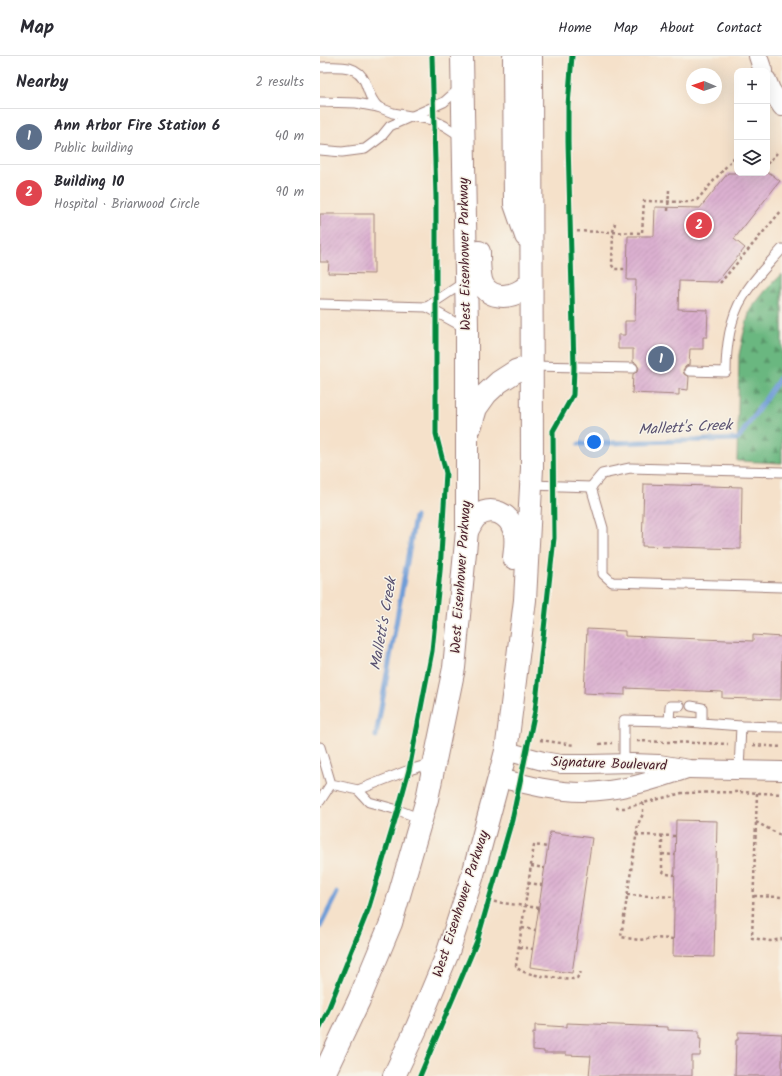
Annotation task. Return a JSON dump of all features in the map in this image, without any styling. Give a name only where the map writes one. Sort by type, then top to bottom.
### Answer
[{"type":"main road","name":"West Eisenhower Parkway","points":[[323,1076],[359,1000],[391,923],[421,819],[435,762],[454,668],[468,531],[467,328],[462,56]]},
{"type":"main road","points":[[514,56],[515,204],[532,254]]},
{"type":"main road","name":"West Eisenhower Parkway","points":[[394,1076],[417,1027],[447,955],[472,878],[499,778],[516,754],[509,729],[525,600],[531,485],[531,56]]},
{"type":"main road","points":[[462,86],[478,120],[479,267],[481,282],[487,291],[497,296],[514,294],[523,290],[531,282]]},
{"type":"main road","points":[[468,436],[476,408],[486,394],[499,382],[516,371],[531,366]]},
{"type":"main road","points":[[468,531],[476,517],[483,512],[491,510],[501,513],[509,520],[514,530],[515,541],[512,594],[499,693],[509,729]]},
{"type":"main road","points":[[338,1076],[384,974],[391,923]]},
{"type":"street","points":[[758,56],[762,68]]},
{"type":"street","points":[[770,88],[782,107]]},
{"type":"street","name":"Signature Boulevard","points":[[516,754],[561,764],[658,764],[690,768],[782,771]]},
{"type":"street","name":"Signature Boulevard","points":[[499,778],[541,787],[580,792],[604,791],[633,786],[690,768]]},
{"type":"lane","points":[[320,67],[344,67],[357,71],[364,80],[371,100],[378,107]]},
{"type":"lane","points":[[320,150],[342,152],[365,149],[381,137],[390,126],[444,102],[462,86]]},
{"type":"lane","points":[[320,102],[356,103],[378,107],[393,113],[433,120],[463,138]]},
{"type":"lane","points":[[689,370],[726,372],[726,355],[729,336],[742,298],[782,249]]},
{"type":"lane","points":[[427,307],[466,281]]},
{"type":"lane","points":[[320,304],[427,307],[467,328]]},
{"type":"lane","points":[[531,366],[633,368]]},
{"type":"lane","points":[[591,488],[602,474],[630,468],[782,472]]},
{"type":"lane","points":[[531,485],[591,488]]},
{"type":"lane","points":[[591,488],[603,528],[603,574],[612,582],[782,587]]},
{"type":"lane","points":[[669,721],[670,706],[680,706]]},
{"type":"lane","points":[[691,706],[702,708],[702,723]]},
{"type":"lane","points":[[624,763],[624,720],[782,727]]},
{"type":"lane","points":[[739,770],[741,726]]},
{"type":"lane","points":[[320,747],[331,784],[320,801]]},
{"type":"lane","points":[[331,784],[358,790],[409,770],[435,762]]},
{"type":"lane","points":[[358,790],[369,802],[398,810],[421,819]]},
{"type":"path","points":[[770,161],[777,153]]},
{"type":"path","points":[[571,231],[642,233],[644,201],[687,202],[696,200],[734,157]]},
{"type":"path","points":[[668,211],[669,190]]},
{"type":"path","points":[[720,283],[782,210]]},
{"type":"path","points":[[615,223],[612,232],[612,265],[614,269],[627,269]]},
{"type":"path","points":[[571,224],[571,239]]},
{"type":"path","points":[[516,754],[529,739],[582,746]]},
{"type":"path","points":[[596,745],[644,741],[782,746]]},
{"type":"path","points":[[757,793],[752,938],[770,941],[782,939]]},
{"type":"path","points":[[643,803],[643,814],[638,824],[620,937],[643,940],[654,938],[673,939]]},
{"type":"path","points":[[756,822],[782,836]]},
{"type":"path","points":[[636,835],[676,836]]},
{"type":"path","points":[[662,835],[662,871],[666,874],[675,874]]},
{"type":"path","points":[[548,847],[534,845],[516,965],[521,971],[573,979],[577,978],[581,972]]},
{"type":"path","points":[[662,854],[675,855]]},
{"type":"path","points":[[530,866],[545,868]]},
{"type":"path","points":[[528,883],[542,886]]},
{"type":"path","points":[[486,908],[490,894]]},
{"type":"path","points":[[627,895],[675,897]]},
{"type":"path","points":[[754,896],[782,897]]},
{"type":"path","points":[[488,901],[539,908]]},
{"type":"path","points":[[522,928],[536,930]]},
{"type":"path","points":[[519,947],[533,949]]},
{"type":"green space","points":[[782,274],[782,463],[737,461],[739,355],[743,336],[750,310],[766,290]]},
{"type":"building","points":[[728,173],[734,173],[734,176],[770,176],[770,173],[780,181],[734,239],[745,248],[717,282],[679,281],[678,309],[708,310],[707,337],[703,337],[703,349],[690,349],[689,365],[683,370],[684,374],[689,377],[688,390],[679,389],[679,395],[632,393],[633,374],[638,371],[639,368],[636,363],[633,362],[633,349],[618,349],[618,335],[625,335],[625,321],[635,321],[636,280],[627,280],[628,236],[654,236],[655,207],[700,208]]},
{"type":"building","points":[[320,214],[374,214],[374,274],[328,273],[329,262],[320,262]]},
{"type":"building","points":[[644,484],[742,487],[741,549],[642,546]]},
{"type":"building","points":[[587,629],[625,631],[625,636],[753,641],[753,635],[782,637],[781,700],[722,698],[722,692],[625,688],[625,695],[584,693]]},
{"type":"building","points":[[676,820],[717,821],[714,957],[673,956]]},
{"type":"building","points":[[550,832],[592,838],[572,973],[530,967]]},
{"type":"building","points":[[567,1023],[668,1027],[668,1030],[699,1031],[699,1039],[701,1039],[700,1056],[692,1056],[692,1076],[589,1076],[591,1056],[566,1055],[566,1053],[544,1053],[544,1051],[533,1050],[533,1033],[535,1033],[535,1025],[567,1027]]},
{"type":"building","points":[[738,1032],[782,1034],[782,1076],[735,1076],[736,1040],[738,1040]]},
{"type":"waterway","name":"Mallett's Creek","points":[[579,444],[738,439],[782,375]]},
{"type":"waterway","name":"Mallett's Creek","points":[[376,736],[415,517]]},
{"type":"waterway","name":"Mallett's Creek","points":[[320,927],[337,893]]},
{"type":"cycle path","points":[[320,1027],[368,910],[398,810],[409,770],[432,651],[440,571],[446,473],[436,434],[436,197],[432,56]]},
{"type":"cycle path","points":[[420,1076],[477,941],[512,820],[535,711],[554,538],[553,431],[573,395],[574,367],[568,142],[568,105],[572,56]]},
{"type":"place","name":"Building 10","points":[[699,225]]},
{"type":"place","name":"Ann Arbor Fire Station 6","points":[[661,359]]}]
